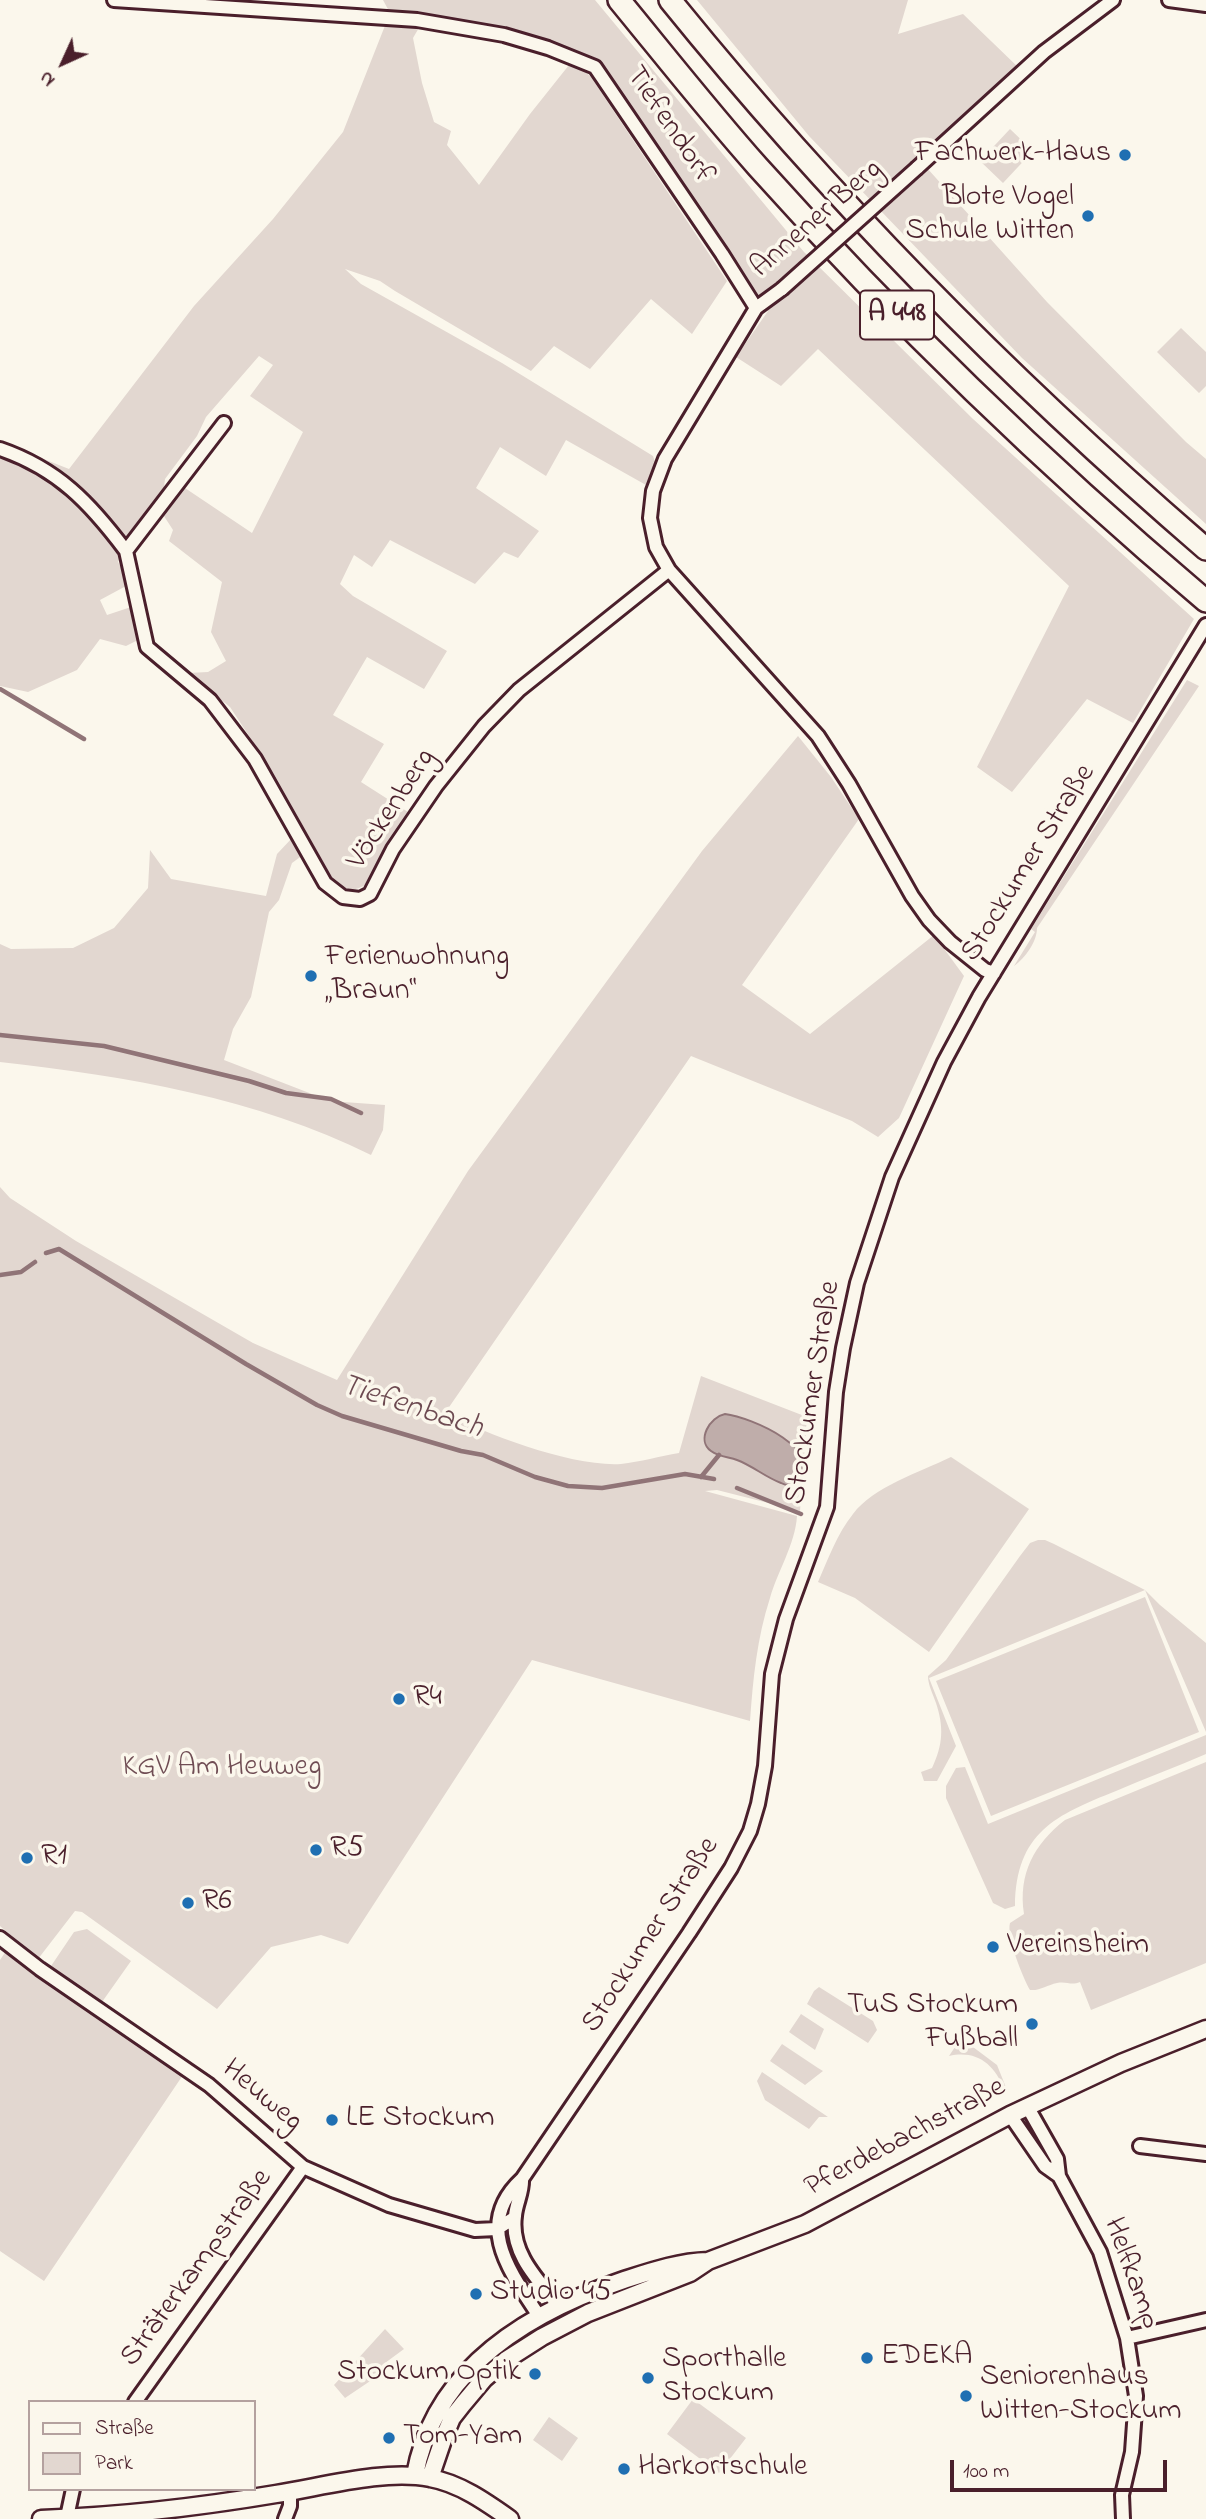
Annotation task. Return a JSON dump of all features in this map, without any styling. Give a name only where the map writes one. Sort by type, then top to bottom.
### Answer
[{"type":"highway","name":"A 448","points":[[619,0],[757,166],[906,324],[1071,484],[1206,601]]},
{"type":"highway","name":"A 448","points":[[670,0],[787,140],[932,295],[1094,451],[1206,549]]},
{"type":"main road","name":"Pferdebachstraße","points":[[423,2477],[452,2418],[478,2386],[506,2360],[560,2327],[588,2313],[690,2273],[708,2261],[805,2224],[1027,2106],[1121,2063],[1206,2029]]},
{"type":"main road","name":"Pferdebachstraße","points":[[423,2477],[419,2453],[444,2400],[457,2382],[495,2345],[539,2316],[596,2290],[654,2270],[687,2262],[708,2261]]},
{"type":"main road","points":[[559,2306],[560,2327]]},
{"type":"main road","points":[[539,2316],[560,2327]]},
{"type":"main road","points":[[41,2519],[160,2510],[344,2482],[423,2477],[451,2484],[486,2502],[510,2519]]},
{"type":"street","name":"Tiefendorf","points":[[114,0],[418,20],[504,35],[595,66],[756,308]]},
{"type":"street","name":"Annener Berg","points":[[669,570],[656,547],[649,519],[653,491],[665,459],[756,308],[782,289],[1044,52],[1112,0]]},
{"type":"street","points":[[1169,0],[1206,5]]},
{"type":"street","points":[[126,551],[224,423]]},
{"type":"street","name":"Vöckenberg","points":[[0,449],[57,476],[103,521],[126,551],[147,647],[210,701],[255,759],[325,883],[343,897],[360,899],[370,894],[393,849],[429,796],[484,726],[519,690],[669,570]]},
{"type":"street","points":[[669,570],[818,736],[849,784],[912,896],[929,920],[950,942],[985,970],[993,972]]},
{"type":"street","name":"Stockumer Straße","points":[[497,2230],[501,2204],[522,2179],[689,1933],[731,1868],[750,1831],[765,1766],[772,1674],[786,1619],[827,1507],[836,1392],[857,1283],[892,1177],[916,1121],[993,972],[1081,833],[1206,625]]},
{"type":"street","name":"Heuweg","points":[[0,1938],[40,1969],[209,2085],[303,2167],[389,2205],[475,2230],[497,2230]]},
{"type":"street","name":"Helfkamp","points":[[1027,2106],[1057,2159],[1059,2176],[1100,2252],[1127,2338],[1136,2396],[1132,2452],[1122,2495],[1123,2519]]},
{"type":"street","name":"Helfkamp","points":[[1010,2115],[1045,2166],[1059,2176]]},
{"type":"street","points":[[1140,2146],[1206,2154]]},
{"type":"street","name":"Sträterkampstraße","points":[[136,2400],[303,2167]]},
{"type":"street","name":"Stockumer Straße","points":[[522,2179],[523,2188],[514,2218],[515,2236],[527,2266],[559,2306]]},
{"type":"street","points":[[514,2218],[497,2230],[508,2267],[539,2316]]},
{"type":"street","points":[[1127,2338],[1206,2320]]},
{"type":"street","points":[[67,2517],[73,2491]]},
{"type":"street","points":[[285,2519],[290,2506],[290,2491]]},
{"type":"green space","points":[[383,0],[595,0],[804,252],[973,419],[1194,619],[1133,723],[1087,699],[1012,792],[977,767],[1069,586],[818,349],[781,386],[736,357],[768,311],[592,60],[427,14],[413,38],[422,83],[434,122],[451,131],[447,145],[479,185],[573,60],[591,77],[727,281],[692,334],[651,299],[590,369],[554,346],[531,371],[380,281],[345,269],[361,284],[502,363],[653,456],[656,465],[646,485],[566,440],[546,476],[500,447],[476,488],[539,531],[518,558],[504,552],[475,584],[390,540],[372,567],[354,555],[340,584],[353,596],[447,651],[424,689],[367,657],[333,715],[384,744],[361,782],[408,812],[367,884],[355,889],[347,889],[335,883],[274,774],[230,707],[188,673],[208,672],[226,661],[211,632],[222,582],[169,541],[173,530],[162,513],[182,486],[252,533],[303,432],[250,396],[273,365],[259,356],[206,417],[197,436],[165,479],[163,496],[125,542],[118,562],[125,574],[126,586],[100,600],[107,615],[134,606],[142,638],[126,646],[100,639],[77,670],[28,692],[0,686],[0,454],[4,454],[11,446],[69,469],[194,306],[273,219],[343,132],[390,13]]},
{"type":"green space","points":[[697,0],[908,0],[898,34],[963,14],[1020,69],[928,157],[927,168],[1047,302],[1206,459],[1206,524],[1022,358],[809,136]]},
{"type":"green space","points":[[1010,129],[1033,151],[1003,183],[980,161]]},
{"type":"green space","points":[[1181,328],[1206,352],[1206,386],[1199,393],[1157,352]]},
{"type":"green space","points":[[1187,680],[1199,686],[1037,928],[1030,949],[1014,966],[1035,932],[1031,929]]},
{"type":"green space","name":"KGV Am Heuweg","points":[[798,736],[831,777],[859,819],[742,985],[810,1034],[934,935],[964,976],[899,1118],[878,1137],[852,1121],[691,1056],[445,1413],[531,1448],[601,1464],[621,1464],[679,1453],[701,1376],[807,1417],[800,1511],[717,1490],[705,1491],[797,1516],[790,1547],[773,1588],[762,1628],[750,1721],[532,1660],[348,1944],[321,1935],[271,1947],[217,2009],[82,1912],[75,1911],[38,1959],[0,1926],[0,1187],[10,1198],[76,1241],[253,1343],[337,1380],[468,1171],[702,851]]},
{"type":"green space","points":[[293,837],[303,855],[292,863],[279,900],[269,912],[251,997],[233,1029],[224,1060],[330,1101],[385,1105],[383,1130],[371,1155],[283,1118],[190,1092],[95,1074],[0,1062],[0,944],[11,949],[73,948],[114,928],[148,888],[150,850],[171,879],[266,896],[277,854]]},
{"type":"green space","points":[[951,1457],[1029,1509],[929,1652],[855,1598],[818,1582],[842,1530],[862,1504],[898,1481]]},
{"type":"green space","points":[[1038,1540],[1054,1544],[1145,1590],[929,1678],[956,1746],[937,1781],[924,1781],[921,1772],[932,1768],[941,1736],[939,1712],[928,1676],[946,1660],[1030,1543]]},
{"type":"green space","points":[[1145,1590],[1206,1643],[1206,1732]]},
{"type":"green space","points":[[1145,1597],[1199,1732],[991,1816],[936,1681]]},
{"type":"green space","points":[[1206,1735],[1206,1754],[1094,1800],[1058,1818],[1032,1843],[1023,1860],[1017,1881],[1015,1906],[1005,1909],[993,1903],[946,1798],[946,1786],[956,1768],[965,1767],[988,1824]]},
{"type":"green space","points":[[1206,1762],[1206,1963],[1091,2010],[1080,1982],[1057,1983],[1030,1990],[1009,1929],[1010,1923],[1024,1914],[1026,1873],[1045,1839],[1065,1820]]},
{"type":"green space","points":[[87,1929],[131,1961],[102,2002],[51,1966],[74,1932]]},
{"type":"green space","points":[[6,1951],[183,2075],[44,2281],[0,2251],[0,1960]]},
{"type":"green space","points":[[819,1987],[873,2021],[877,2030],[868,2043],[807,2004]]},
{"type":"green space","points":[[801,2014],[824,2029],[815,2050],[789,2032]]},
{"type":"green space","points":[[961,2038],[997,2065],[1007,2090],[995,2072],[983,2061],[968,2055],[949,2056]]},
{"type":"green space","points":[[782,2044],[823,2071],[805,2085],[770,2061]]},
{"type":"green space","points":[[762,2072],[828,2117],[819,2117],[809,2129],[765,2100],[757,2081]]},
{"type":"green space","points":[[385,2329],[404,2349],[385,2363],[388,2369],[345,2398],[334,2385]]},
{"type":"green space","points":[[693,2399],[746,2438],[719,2473],[667,2434]]},
{"type":"green space","points":[[549,2417],[578,2438],[562,2461],[533,2440]]},
{"type":"shaded area","points":[[725,1414],[751,1421],[783,1438],[795,1448],[803,1460],[804,1472],[797,1485],[783,1484],[743,1462],[711,1451],[705,1441],[707,1429],[714,1420]]},
{"type":"waterway","points":[[0,689],[84,739]]},
{"type":"waterway","points":[[0,1035],[104,1046],[249,1081],[286,1093],[331,1099],[361,1113]]},
{"type":"waterway","name":"Tiefenbach","points":[[46,1253],[59,1249],[246,1364],[317,1405],[342,1416],[483,1455],[535,1477],[568,1486],[602,1488],[685,1474],[714,1479]]},
{"type":"waterway","name":"Tiefenbach","points":[[0,1275],[21,1272],[35,1262]]},
{"type":"waterway","points":[[701,1477],[719,1455]]},
{"type":"waterway","name":"Tiefenbach","points":[[737,1488],[801,1514]]},
{"type":"place","name":"Fachwerk-Haus","points":[[1125,155]]},
{"type":"place","name":"Blote Vogel Schule Witten","points":[[1088,216]]},
{"type":"place","name":"Ferienwohnung „Braun“","points":[[311,976]]},
{"type":"place","name":"R4","points":[[399,1699]]},
{"type":"place","name":"R5","points":[[316,1850]]},
{"type":"place","name":"R1","points":[[27,1858]]},
{"type":"place","name":"R6","points":[[188,1903]]},
{"type":"place","name":"Vereinsheim","points":[[993,1947]]},
{"type":"place","name":"TuS Stockum Fußball","points":[[1032,2024]]},
{"type":"place","name":"LE Stockum","points":[[332,2120]]},
{"type":"place","name":"Studio 45","points":[[476,2294]]},
{"type":"place","name":"EDEKA","points":[[867,2358]]},
{"type":"place","name":"Stockum Optik","points":[[535,2374]]},
{"type":"place","name":"Sporthalle Stockum","points":[[648,2378]]},
{"type":"place","name":"Seniorenhaus Witten-Stockum","points":[[966,2396]]},
{"type":"place","name":"Tom-Yam","points":[[389,2438]]},
{"type":"place","name":"Harkortschule","points":[[624,2469]]}]
